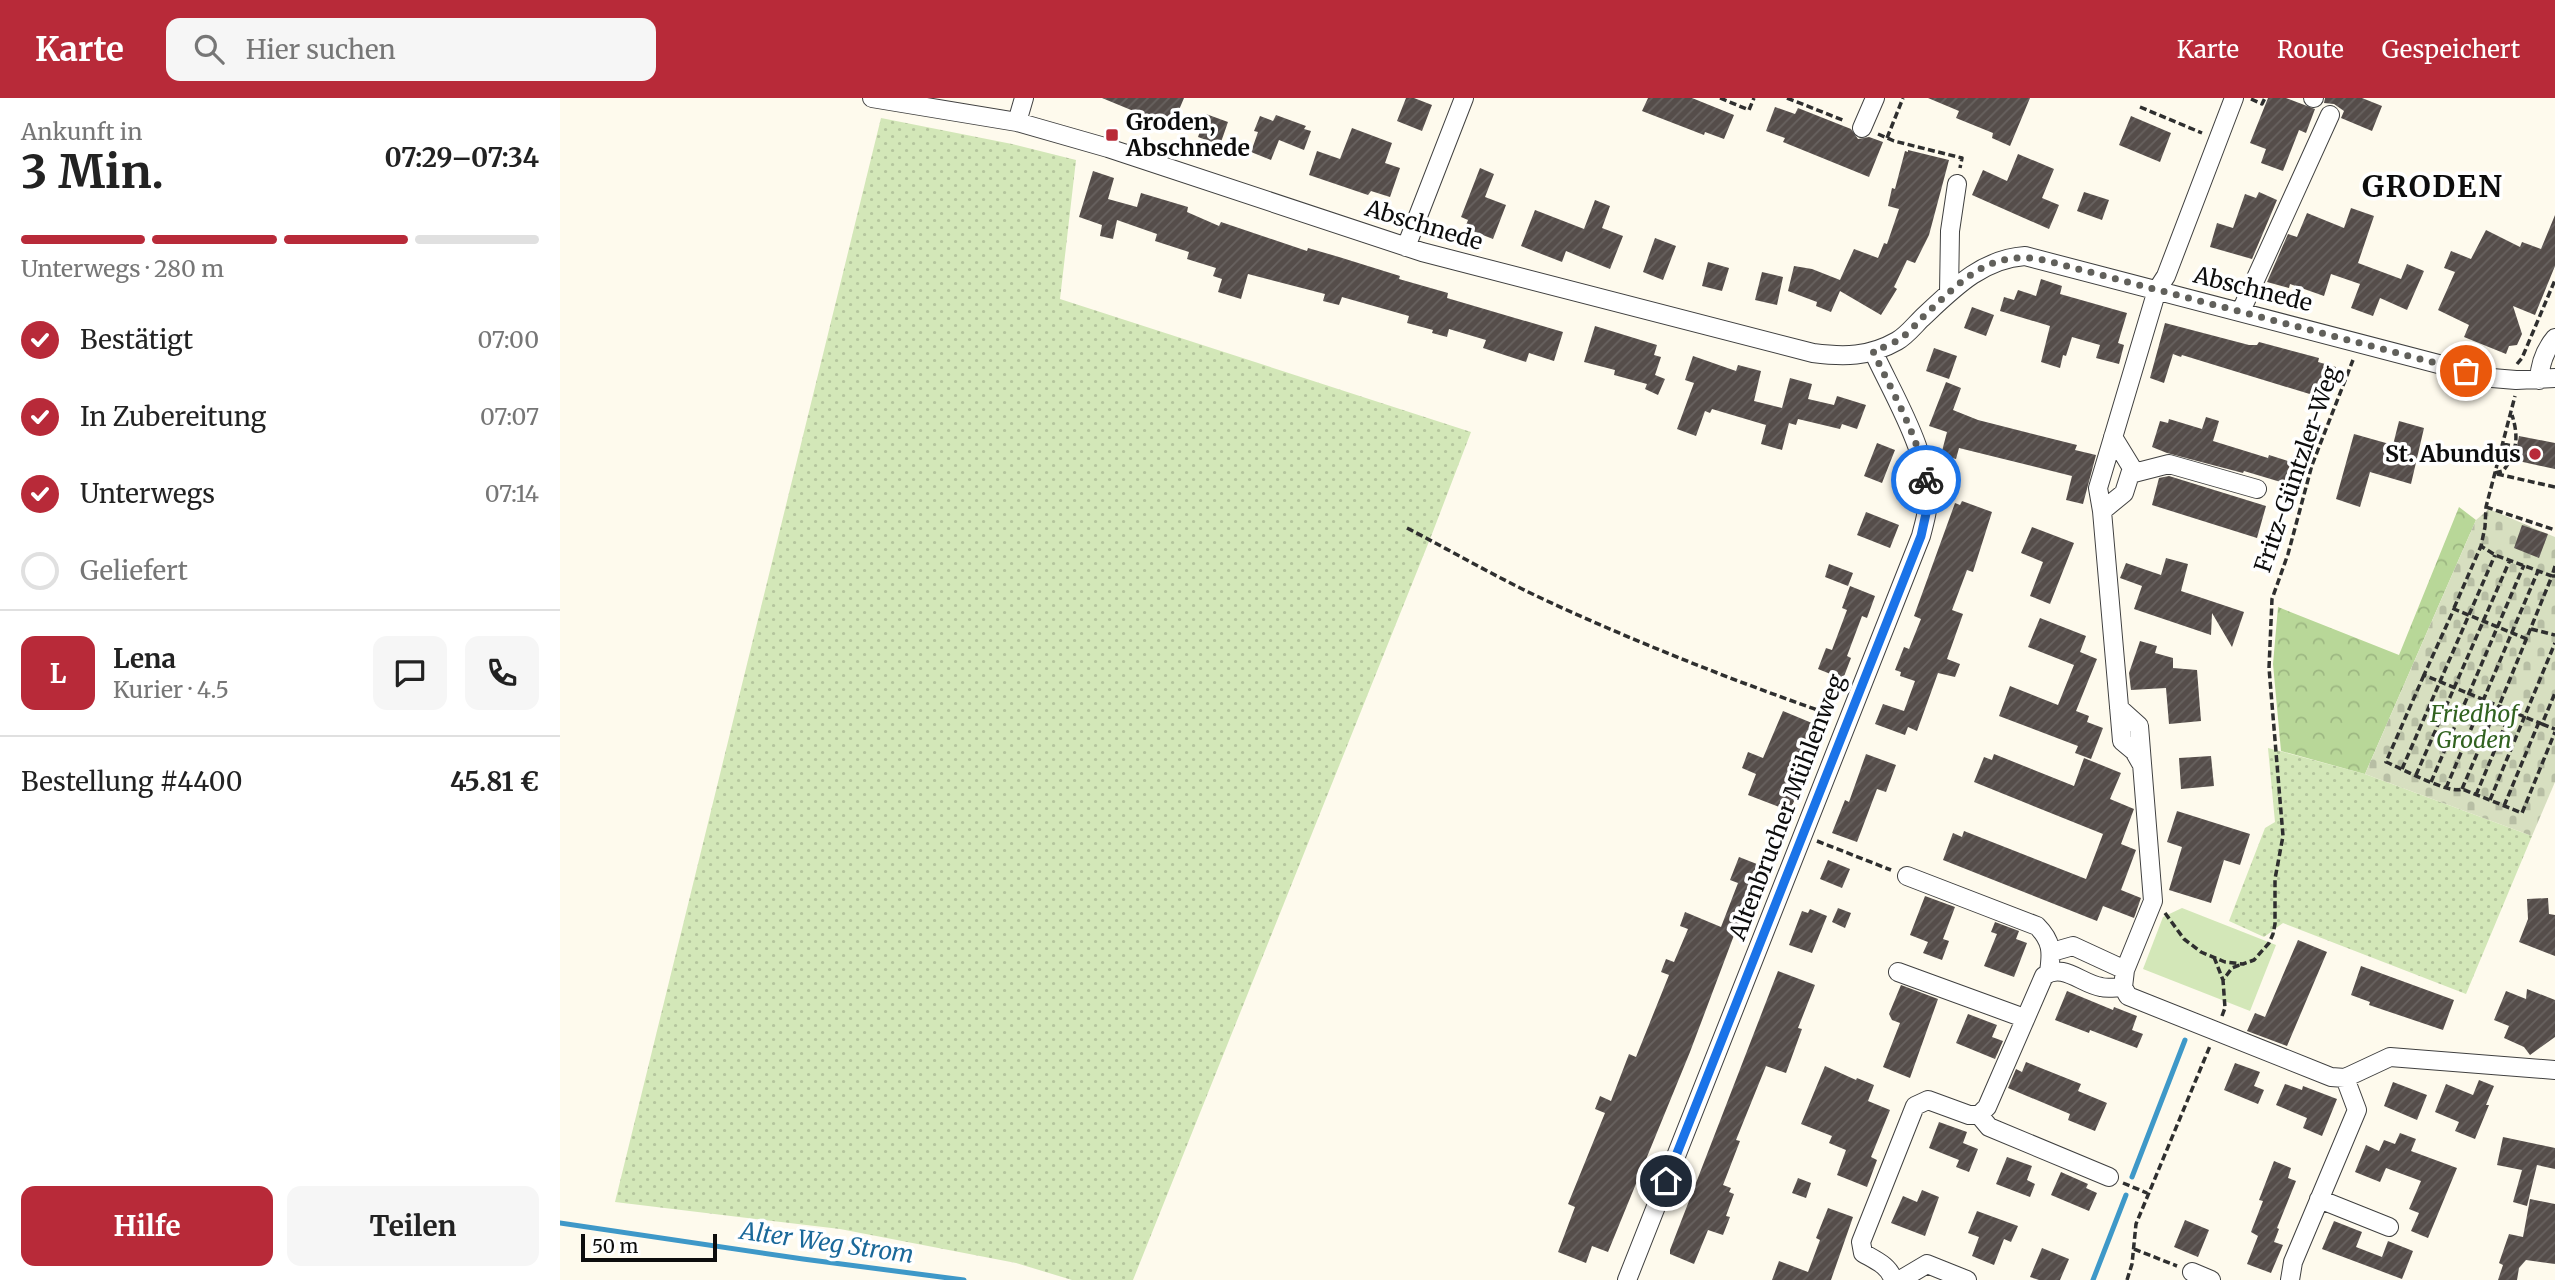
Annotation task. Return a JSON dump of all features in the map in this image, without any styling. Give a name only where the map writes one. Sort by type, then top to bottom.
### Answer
[{"type":"street","name":"Abschnede","points":[[872,98],[1017,122],[1108,148],[1406,247],[1813,353],[1844,357],[1873,351],[1899,340],[1965,279],[1989,264],[2009,257],[2025,256],[2492,378],[2547,379]]},
{"type":"street","points":[[1017,122],[1024,98]]},
{"type":"street","points":[[1406,247],[1464,98]]},
{"type":"street","points":[[1862,128],[1875,98]]},
{"type":"street","points":[[2234,98],[2166,276],[2157,290],[2098,488],[2119,708],[2140,726],[2153,901],[2124,979],[2128,996],[2330,1077],[2345,1078],[2390,1057],[2555,1070]]},
{"type":"street","points":[[2241,311],[2330,115]]},
{"type":"street","points":[[1949,293],[1950,231],[1957,184]]},
{"type":"street","points":[[2547,379],[2540,367],[2555,338]]},
{"type":"street","name":"Altenbrucher Mühlenweg","points":[[1627,1280],[1921,536],[1928,493],[1922,462],[1873,351]]},
{"type":"street","points":[[2102,511],[2124,493],[2132,468],[2113,438]]},
{"type":"street","points":[[2130,474],[2169,464],[2257,489]]},
{"type":"street","points":[[1907,876],[2037,926],[2048,936],[2052,951],[2049,972]]},
{"type":"street","points":[[2052,951],[2073,946],[2124,979]]},
{"type":"street","points":[[1893,1280],[1891,1273],[1884,1266],[1863,1253],[1861,1242],[1915,1106],[1928,1100],[1969,1115],[1979,1115],[1987,1107],[2043,976],[2049,972],[2061,971],[2101,987],[2124,979]]},
{"type":"street","points":[[1898,972],[2024,1018]]},
{"type":"street","points":[[2290,1280],[2292,1262],[2357,1110],[2345,1078]]},
{"type":"street","points":[[1979,1115],[1989,1127],[2109,1177]]},
{"type":"street","points":[[2319,1199],[2389,1227]]},
{"type":"street","points":[[1900,1280],[1927,1264],[1967,1280]]},
{"type":"street","points":[[2192,1272],[2211,1280]]},
{"type":"path","points":[[1720,98],[1749,110],[1754,98]]},
{"type":"path","points":[[1787,98],[1862,128]]},
{"type":"path","points":[[1903,98],[1889,139],[1962,158],[1957,184]]},
{"type":"path","points":[[2246,98],[2262,104],[2265,98]]},
{"type":"path","points":[[2140,107],[2217,139]]},
{"type":"path","points":[[2516,370],[2515,365],[2522,358],[2555,280]]},
{"type":"path","name":"Fritz-Güntzler-Weg","points":[[2243,964],[2260,956],[2269,943],[2275,924],[2275,880],[2283,836],[2269,668],[2272,599],[2292,541],[2312,465],[2360,342]]},
{"type":"path","points":[[2517,388],[2486,507],[2482,546],[2386,762],[2446,788],[2459,792],[2462,789],[2554,576],[2555,566]]},
{"type":"path","points":[[2496,473],[2503,471],[2516,447],[2517,431],[2511,414]]},
{"type":"path","points":[[2503,444],[2516,447]]},
{"type":"path","points":[[2496,473],[2555,486]]},
{"type":"path","points":[[2486,507],[2555,530]]},
{"type":"path","points":[[1407,528],[1542,598],[1622,634],[1757,689],[1847,720]]},
{"type":"path","points":[[2482,546],[2496,555],[2554,576]]},
{"type":"path","points":[[2402,769],[2496,555]]},
{"type":"path","points":[[2416,775],[2510,560]]},
{"type":"path","points":[[2431,782],[2524,565]]},
{"type":"path","points":[[2446,788],[2538,571]]},
{"type":"path","points":[[2454,608],[2527,639]]},
{"type":"path","points":[[2530,629],[2555,635]]},
{"type":"path","points":[[2490,800],[2555,643]]},
{"type":"path","points":[[2424,675],[2555,731],[2522,813],[2462,789]]},
{"type":"path","points":[[2504,806],[2555,693]]},
{"type":"path","points":[[2476,795],[2511,712]]},
{"type":"path","points":[[1814,840],[1907,876]]},
{"type":"path","points":[[2168,917],[2184,939],[2201,952],[2225,962],[2243,964]]},
{"type":"path","points":[[2214,957],[2223,980],[2224,998]]},
{"type":"path","points":[[2223,980],[2232,968],[2243,964]]},
{"type":"path","points":[[2127,1280],[2136,1224],[2212,1042]]},
{"type":"path","points":[[2109,1177],[2147,1194]]},
{"type":"path","points":[[2134,1249],[2192,1272]]},
{"type":"green space","points":[[881,118],[1012,144],[1076,160],[1060,299],[1471,432],[1133,1280],[1072,1280],[1016,1263],[840,1229],[615,1202]]},
{"type":"green space","points":[[2459,507],[2476,520],[2365,774],[2281,751],[2273,664],[2278,607],[2399,655]]},
{"type":"green space","name":"Friedhof Groden","points":[[2489,509],[2555,537],[2555,782],[2532,836],[2365,774],[2476,520]]},
{"type":"green space","points":[[2268,748],[2365,774],[2532,836],[2466,994],[2283,923],[2264,937],[2229,921],[2265,828],[2275,822]]},
{"type":"green space","points":[[2182,908],[2276,945],[2250,1011],[2143,969],[2163,917]]},
{"type":"building","points":[[1102,98],[1184,98],[1176,117],[1170,114],[1165,124]]},
{"type":"building","points":[[1406,98],[1432,105],[1422,131],[1397,121]]},
{"type":"building","points":[[1648,98],[1692,98],[1734,115],[1724,139],[1705,132],[1704,135],[1642,111]]},
{"type":"building","points":[[1928,98],[2030,98],[2010,146],[1992,138],[1993,133],[1956,118],[1959,111]]},
{"type":"building","points":[[2268,98],[2286,98],[2315,109],[2306,133],[2299,130],[2283,171],[2261,163],[2266,149],[2250,143]]},
{"type":"building","points":[[2325,98],[2362,98],[2382,106],[2372,131],[2341,118],[2344,111],[2334,104],[2324,103]]},
{"type":"building","points":[[1775,107],[1795,114],[1798,108],[1851,129],[1858,139],[1869,137],[1883,142],[1869,177],[1783,142],[1785,138],[1766,131]]},
{"type":"building","points":[[1206,114],[1228,122],[1220,145],[1198,137]]},
{"type":"building","points":[[1276,115],[1306,126],[1304,129],[1311,131],[1304,150],[1279,140],[1271,160],[1251,152],[1258,132],[1254,131],[1260,116],[1273,121]]},
{"type":"building","points":[[2131,116],[2171,133],[2160,162],[2119,145]]},
{"type":"building","points":[[1352,128],[1392,143],[1385,163],[1400,168],[1390,197],[1371,191],[1368,195],[1309,175],[1317,151],[1340,159]]},
{"type":"building","points":[[1905,151],[1949,160],[1929,235],[1915,263],[1907,260],[1894,287],[1897,289],[1881,315],[1840,291],[1831,312],[1816,306],[1817,302],[1788,291],[1794,266],[1812,269],[1840,280],[1854,249],[1878,258],[1884,243],[1887,244],[1899,209],[1888,206]]},
{"type":"building","points":[[2018,154],[2054,169],[2042,198],[2059,205],[2049,229],[1972,195],[1983,170],[2007,181]]},
{"type":"building","points":[[1480,168],[1494,174],[1485,197],[1506,205],[1493,239],[1465,228],[1468,220],[1461,217]]},
{"type":"building","points":[[1093,171],[1114,178],[1108,199],[1137,207],[1141,193],[1188,207],[1187,212],[1219,226],[1221,222],[1307,251],[1308,248],[1339,257],[1448,293],[1447,298],[1563,332],[1554,361],[1529,353],[1526,362],[1483,348],[1486,340],[1449,329],[1447,337],[1432,333],[1433,330],[1407,323],[1409,316],[1342,297],[1339,305],[1323,301],[1325,294],[1248,274],[1241,299],[1218,292],[1222,279],[1213,276],[1216,268],[1187,259],[1189,252],[1155,241],[1157,234],[1117,220],[1113,239],[1100,236],[1102,225],[1079,217]]},
{"type":"building","points":[[2084,192],[2109,200],[2102,220],[2077,211]]},
{"type":"building","points":[[2259,192],[2277,200],[2252,259],[2210,247],[2217,223],[2233,228],[2245,194],[2256,198]]},
{"type":"building","points":[[1595,200],[1610,206],[1602,228],[1623,236],[1610,269],[1566,251],[1562,262],[1521,246],[1535,210],[1584,229]]},
{"type":"building","points":[[2351,208],[2374,216],[2358,263],[2401,279],[2407,264],[2424,271],[2407,310],[2380,298],[2373,316],[2351,308],[2360,284],[2331,274],[2324,296],[2290,284],[2289,288],[2267,282],[2288,234],[2297,237],[2307,213],[2344,228]]},
{"type":"building","points":[[2555,215],[2555,266],[2535,315],[2513,306],[2522,334],[2517,345],[2509,346],[2506,354],[2464,337],[2469,325],[2438,310],[2455,272],[2444,268],[2451,251],[2471,259],[2486,230],[2520,247],[2522,242],[2541,249]]},
{"type":"building","points":[[1655,238],[1676,246],[1663,280],[1643,272]]},
{"type":"building","points":[[1708,262],[1729,268],[1722,291],[1702,286]]},
{"type":"building","points":[[1762,272],[1783,277],[1777,305],[1755,300]]},
{"type":"building","points":[[2041,279],[2062,286],[2060,294],[2127,313],[2118,343],[2124,345],[2119,364],[2096,358],[2100,345],[2072,337],[2060,368],[2041,362],[2050,326],[2000,311],[2004,297],[2014,300],[2018,290],[2036,296]]},
{"type":"building","points":[[1972,307],[1994,315],[1986,336],[1964,328]]},
{"type":"building","points":[[2165,323],[2249,345],[2257,345],[2259,342],[2319,358],[2318,362],[2336,367],[2326,399],[2182,355],[2173,354],[2164,383],[2150,378]]},
{"type":"building","points":[[1595,326],[1657,345],[1654,355],[1661,357],[1655,375],[1665,379],[1658,395],[1645,389],[1647,384],[1614,375],[1615,370],[1584,362]]},
{"type":"building","points":[[1934,348],[1957,356],[1949,379],[1926,371]]},
{"type":"building","points":[[1693,356],[1736,371],[1738,365],[1761,371],[1754,401],[1782,408],[1790,378],[1812,384],[1808,399],[1834,405],[1837,396],[1866,405],[1857,429],[1842,424],[1840,429],[1798,419],[1796,425],[1789,423],[1782,450],[1761,444],[1766,425],[1712,409],[1710,413],[1705,411],[1696,436],[1677,429],[1694,383],[1685,380]]},
{"type":"building","points":[[1946,382],[1961,388],[1953,410],[1978,420],[2077,445],[2075,450],[2096,455],[2083,504],[2066,500],[2072,476],[1959,448],[1956,459],[1941,455],[1947,432],[1929,426]]},
{"type":"building","points":[[2206,417],[2219,421],[2213,441],[2268,458],[2269,455],[2291,462],[2284,483],[2152,447],[2160,421],[2168,423],[2169,419],[2202,429]]},
{"type":"building","points":[[2399,421],[2424,428],[2411,484],[2370,472],[2360,507],[2336,499],[2354,434],[2393,445]]},
{"type":"building","name":"St. Abundus","points":[[2519,436],[2555,443],[2555,469],[2514,460]]},
{"type":"building","points":[[1877,443],[1895,450],[1882,483],[1864,476]]},
{"type":"building","points":[[2169,476],[2266,506],[2257,538],[2152,505],[2159,478]]},
{"type":"building","points":[[1962,501],[1992,512],[1973,572],[1967,570],[1952,610],[1963,614],[1947,659],[1960,664],[1955,677],[1938,673],[1917,731],[1908,727],[1905,735],[1875,724],[1883,704],[1904,711],[1915,681],[1900,676],[1901,672],[1895,670],[1904,647],[1909,649],[1921,619],[1914,616],[1955,503],[1960,505]]},
{"type":"building","points":[[1866,512],[1899,525],[1890,548],[1857,535]]},
{"type":"building","points":[[2522,525],[2548,534],[2539,558],[2514,548]]},
{"type":"building","points":[[2032,527],[2074,543],[2050,604],[2030,596],[2043,562],[2021,553]]},
{"type":"building","points":[[2166,558],[2188,564],[2181,591],[2244,612],[2232,647],[2212,613],[2211,635],[2134,609],[2142,586],[2120,578],[2126,563],[2161,575]]},
{"type":"building","points":[[1829,564],[1853,573],[1848,586],[1825,577]]},
{"type":"building","points":[[1850,586],[1875,596],[1867,618],[1862,616],[1847,656],[1851,658],[1843,679],[1818,669],[1826,648],[1832,650],[1847,610],[1842,608]]},
{"type":"building","points":[[2040,618],[2086,636],[2080,652],[2097,659],[2076,711],[2089,716],[2087,722],[2103,728],[2091,759],[2075,753],[2078,746],[1999,716],[2010,686],[2058,705],[2074,665],[2028,647]]},
{"type":"building","points":[[2140,641],[2157,646],[2155,653],[2173,658],[2173,668],[2197,670],[2201,721],[2169,724],[2166,688],[2131,690],[2129,673]]},
{"type":"building","points":[[1783,711],[1824,728],[1790,811],[1748,795],[1756,774],[1742,768],[1748,752],[1763,758]]},
{"type":"building","points":[[1866,754],[1896,765],[1886,792],[1877,789],[1857,842],[1832,833],[1845,800],[1849,802]]},
{"type":"building","points":[[1994,754],[2074,786],[2084,758],[2121,773],[2110,799],[2134,809],[2121,844],[2136,850],[2121,890],[2141,898],[2134,918],[2103,906],[2097,921],[1943,860],[1953,833],[1962,837],[1964,831],[2086,879],[2103,834],[1974,782],[1984,757],[1992,760]]},
{"type":"building","points":[[2211,756],[2214,786],[2181,789],[2179,758]]},
{"type":"building","points":[[2177,811],[2250,834],[2240,865],[2224,860],[2211,903],[2169,890],[2182,847],[2167,842]]},
{"type":"building","points":[[1739,857],[1767,868],[1745,924],[1739,922],[1690,1052],[1608,1252],[1592,1246],[1586,1263],[1558,1252],[1575,1207],[1568,1204],[1605,1113],[1595,1109],[1600,1096],[1611,1101],[1629,1054],[1636,1057],[1669,975],[1661,972],[1666,959],[1674,962],[1688,929],[1680,926],[1685,912],[1721,927],[1738,883],[1730,880]]},
{"type":"building","points":[[1828,860],[1850,869],[1842,888],[1820,879]]},
{"type":"building","points":[[1925,896],[1955,907],[1943,939],[1949,941],[1942,960],[1923,953],[1928,942],[1910,935]]},
{"type":"building","points":[[2548,898],[2549,914],[2555,915],[2555,956],[2519,942],[2528,919],[2527,899]]},
{"type":"building","points":[[1838,908],[1851,913],[1845,928],[1832,922]]},
{"type":"building","points":[[1810,909],[1827,916],[1812,953],[1789,945],[1802,911],[1808,913]]},
{"type":"building","points":[[1995,922],[2019,931],[2016,939],[2027,943],[2014,977],[1984,966],[1997,934],[1991,932]]},
{"type":"building","points":[[2298,940],[2327,952],[2287,1046],[2247,1031],[2255,1013],[2265,1017]]},
{"type":"building","points":[[2361,966],[2454,1000],[2443,1030],[2369,1005],[2370,1002],[2351,995]]},
{"type":"building","points":[[1778,971],[1815,985],[1798,1028],[1802,1029],[1786,1073],[1766,1066],[1736,1140],[1740,1141],[1723,1185],[1731,1188],[1729,1192],[1734,1194],[1723,1235],[1708,1230],[1694,1264],[1670,1254],[1670,1250]]},
{"type":"building","points":[[1901,985],[1938,999],[1910,1078],[1883,1067],[1900,1023],[1892,1020],[1889,1014]]},
{"type":"building","points":[[2527,989],[2555,1000],[2555,1037],[2530,1055],[2524,1047],[2504,1038],[2509,1026],[2494,1020],[2506,991],[2526,999]]},
{"type":"building","points":[[2067,991],[2113,1010],[2114,1007],[2137,1016],[2132,1030],[2143,1034],[2137,1048],[2055,1020]]},
{"type":"building","points":[[1968,1014],[1997,1025],[1992,1037],[2003,1041],[1995,1059],[1956,1043]]},
{"type":"building","points":[[2026,1062],[2081,1084],[2078,1091],[2107,1103],[2095,1131],[2068,1120],[2070,1114],[2008,1088],[2016,1069],[2022,1072]]},
{"type":"building","points":[[2235,1063],[2260,1072],[2254,1086],[2264,1090],[2258,1104],[2224,1090]]},
{"type":"building","points":[[1825,1066],[1874,1085],[1868,1101],[1890,1110],[1871,1157],[1877,1160],[1867,1187],[1837,1175],[1846,1150],[1829,1143],[1832,1136],[1801,1124]]},
{"type":"building","points":[[2479,1080],[2494,1086],[2475,1139],[2455,1131],[2459,1122],[2435,1112],[2446,1084],[2473,1095]]},
{"type":"building","points":[[2393,1082],[2427,1095],[2417,1120],[2384,1106]]},
{"type":"building","points":[[2285,1084],[2302,1090],[2303,1086],[2337,1099],[2322,1136],[2303,1128],[2307,1118],[2276,1105]]},
{"type":"building","points":[[1939,1122],[1967,1132],[1963,1143],[1978,1149],[1969,1172],[1956,1167],[1959,1160],[1929,1148]]},
{"type":"building","points":[[2400,1133],[2416,1139],[2411,1151],[2457,1168],[2428,1238],[2411,1231],[2419,1213],[2409,1209],[2421,1181],[2386,1168],[2380,1182],[2355,1172],[2366,1145],[2379,1151],[2384,1140],[2395,1144]]},
{"type":"building","points":[[2503,1137],[2555,1148],[2555,1169],[2537,1165],[2527,1206],[2513,1202],[2522,1170],[2497,1165]]},
{"type":"building","points":[[2007,1157],[2032,1166],[2027,1180],[2035,1184],[2030,1197],[1996,1184]]},
{"type":"building","points":[[2274,1161],[2291,1168],[2288,1178],[2296,1181],[2277,1228],[2279,1229],[2274,1242],[2283,1245],[2271,1273],[2247,1264],[2258,1236],[2251,1232],[2263,1201],[2259,1200]]},
{"type":"building","points":[[2061,1172],[2088,1184],[2086,1188],[2097,1193],[2089,1211],[2051,1195]]},
{"type":"building","points":[[1798,1178],[1811,1183],[1806,1198],[1792,1193]]},
{"type":"building","points":[[1922,1190],[1939,1197],[1925,1236],[1891,1223],[1903,1196],[1917,1202]]},
{"type":"building","points":[[2530,1199],[2555,1204],[2555,1264],[2526,1260],[2519,1268],[2517,1280],[2498,1280],[2503,1265],[2499,1263],[2509,1234],[2523,1237]]},
{"type":"building","points":[[1828,1208],[1853,1217],[1831,1280],[1772,1280],[1779,1261],[1808,1272],[1820,1240],[1816,1238]]},
{"type":"building","points":[[1977,1211],[2018,1226],[2011,1242],[2004,1239],[1994,1265],[1972,1256],[1979,1237],[1968,1233]]},
{"type":"building","points":[[2185,1220],[2209,1230],[2198,1257],[2174,1247]]},
{"type":"building","points":[[2334,1221],[2362,1232],[2356,1247],[2382,1257],[2388,1241],[2413,1251],[2402,1279],[2322,1249]]},
{"type":"building","points":[[2042,1248],[2069,1259],[2060,1280],[2030,1277]]},
{"type":"waterway","points":[[2132,1177],[2185,1040]]},
{"type":"waterway","points":[[2093,1280],[2126,1195]]},
{"type":"waterway","name":"Alter Weg Strom","points":[[560,1223],[964,1280]]},
{"type":"way so far","points":[[1926,480],[1913,437],[1873,351],[1899,340],[1965,279],[1989,264],[2009,257],[2025,256],[2044,260],[2466,371]]},
{"type":"place","name":"Groden, Abschnede","points":[[1112,135]]},
{"type":"place","name":"St. Abundus","points":[[2535,454]]},
{"type":"district","name":"GRODEN","points":[[2433,187]]},
{"type":"route","points":[[1666,1181],[1921,536],[1927,509],[1926,480]]}]
